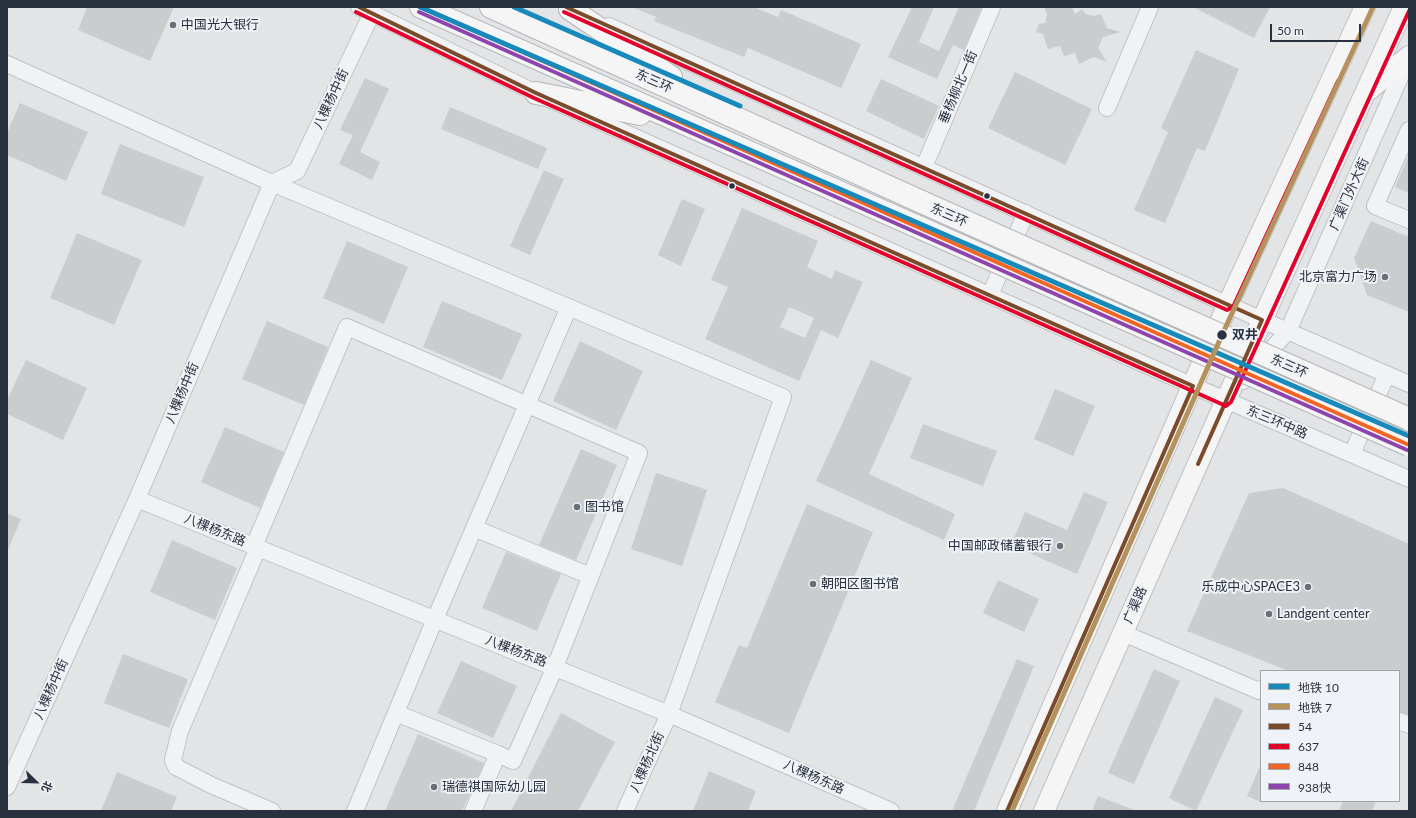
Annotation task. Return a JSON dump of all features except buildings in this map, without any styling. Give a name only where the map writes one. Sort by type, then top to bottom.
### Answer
[{"type":"highway","name":"东三环","points":[[421,7],[1409,445]]},
{"type":"highway","name":"东三环","points":[[491,7],[924,204],[1409,419]]},
{"type":"highway","points":[[568,8],[724,112]]},
{"type":"highway","points":[[536,93],[680,122]]},
{"type":"main road","points":[[1007,811],[1228,304],[1365,7]]},
{"type":"main road","name":"广渠门外大街","points":[[1226,400],[1404,7]]},
{"type":"main road","points":[[1364,94],[1409,56]]},
{"type":"main road","name":"广渠路","points":[[1044,811],[1226,400]]},
{"type":"street","name":"垂杨柳北一街","points":[[924,168],[992,7]]},
{"type":"street","points":[[1107,108],[1150,7]]},
{"type":"street","points":[[568,8],[1262,320],[1409,384]]},
{"type":"street","name":"东三环中路","points":[[365,10],[536,93],[1193,386],[1409,479]]},
{"type":"street","name":"八棵杨中街","points":[[7,787],[137,499],[272,183],[298,171],[365,10]]},
{"type":"street","name":"广渠门外大街","points":[[1226,400],[1288,331],[1409,56]]},
{"type":"street","points":[[7,64],[272,183],[569,307],[435,619],[355,811]]},
{"type":"street","points":[[1409,130],[1375,206],[1409,220]]},
{"type":"street","points":[[990,295],[1026,213]]},
{"type":"street","name":"八棵杨北街","points":[[569,307],[783,397],[669,714],[625,811]]},
{"type":"street","points":[[272,811],[176,767],[173,760],[180,731],[347,327],[638,453],[555,666],[513,761],[396,713]]},
{"type":"street","points":[[1352,454],[1387,374]]},
{"type":"street","name":"八棵杨东路","points":[[137,499],[555,666],[891,811]]},
{"type":"street","points":[[474,528],[590,576]]},
{"type":"street","points":[[1122,633],[1260,690]]},
{"type":"street","points":[[473,811],[498,754]]},
{"type":"metro line","name":"10","points":[[420,7],[1409,436]]},
{"type":"metro line","name":"10","points":[[514,7],[740,106]]},
{"type":"metro line","name":"7","points":[[1012,811],[1222,335],[1373,7]]},
{"type":"transit line","name":"54","points":[[359,7],[536,93],[1193,386],[1007,811]]},
{"type":"transit line","name":"848","points":[[421,7],[1409,445]]},
{"type":"transit line","name":"54","points":[[566,7],[1262,320],[1198,464]]},
{"type":"transit line","name":"637","points":[[356,12],[534,98],[1226,406],[1231,402],[1409,11]]},
{"type":"transit line","name":"938快","points":[[419,12],[1407,450]]},
{"type":"transit line","name":"637","points":[[564,12],[1227,310],[1233,307],[1338,81]]},
{"type":"place","name":"中国光大银行","points":[[173,25]]},
{"type":"place","name":"北京富力广场","points":[[1385,277]]},
{"type":"place","name":"双井","points":[[1222,335]]},
{"type":"place","name":"图书馆","points":[[577,507]]},
{"type":"place","name":"中国邮政储蓄银行","points":[[1060,546]]},
{"type":"place","name":"朝阳区图书馆","points":[[813,584]]},
{"type":"place","name":"乐成中心SPACE3","points":[[1308,587]]},
{"type":"place","name":"Landgent center","points":[[1269,614]]},
{"type":"place","name":"瑞德祺国际幼儿园","points":[[434,787]]}]
